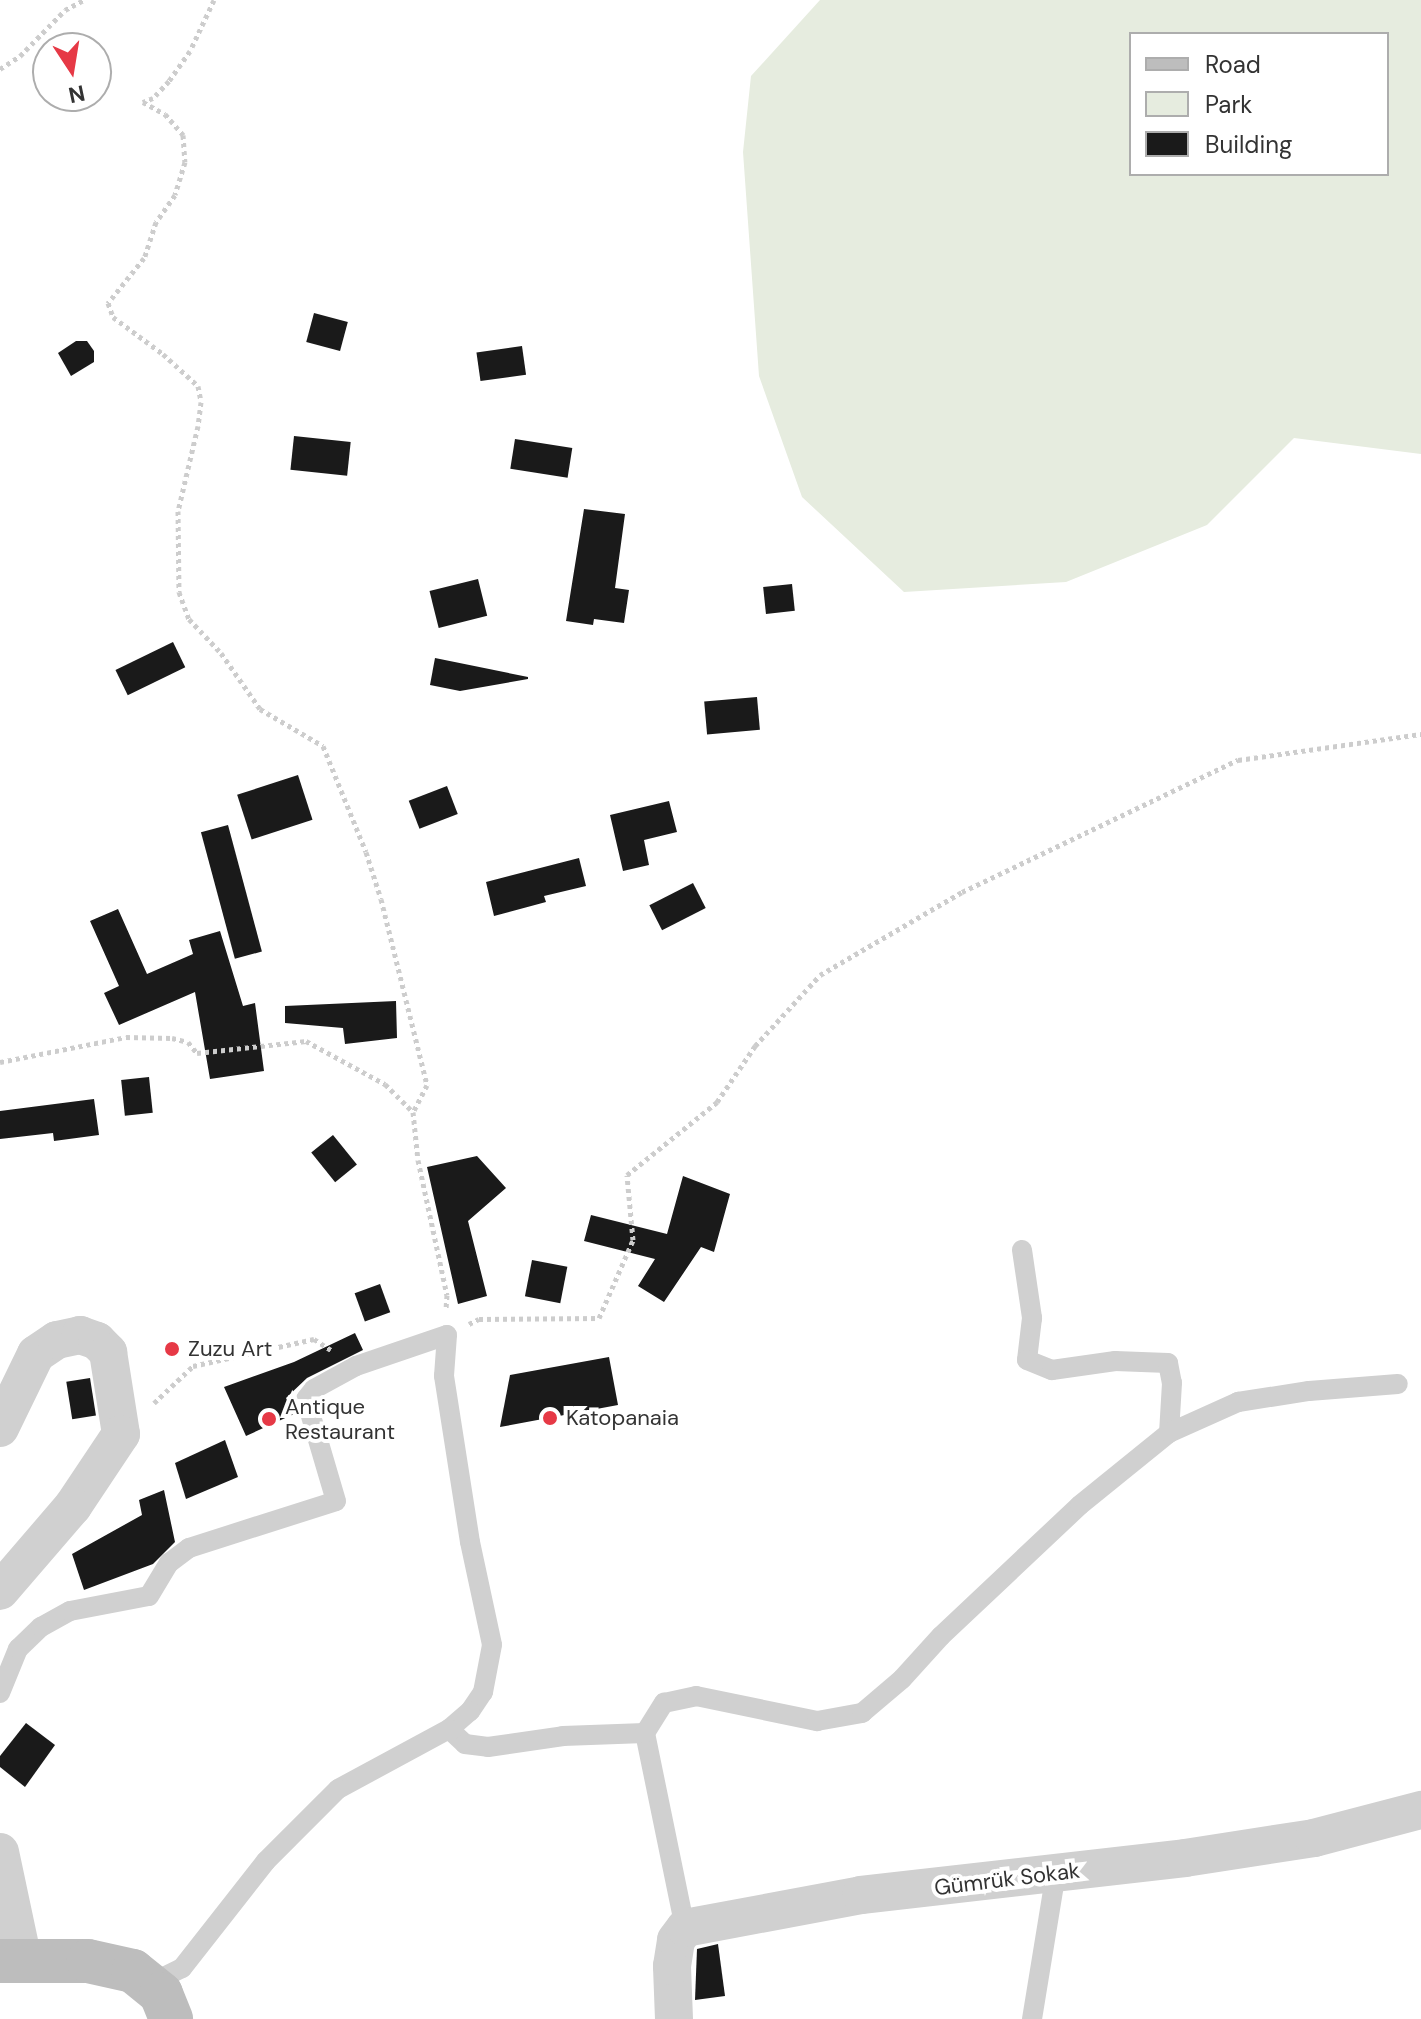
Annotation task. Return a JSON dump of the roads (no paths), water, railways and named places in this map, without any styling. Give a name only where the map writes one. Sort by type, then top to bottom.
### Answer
[{"type":"street","points":[[0,1428],[36,1354],[57,1340],[80,1335],[97,1341],[108,1352],[121,1434],[73,1506],[0,1591]]},
{"type":"street","name":"Gümrük Sokak","points":[[685,1928],[861,1895],[1056,1873],[1314,1838],[1421,1810]]},
{"type":"street","points":[[0,1852],[11,1960],[108,1963],[133,1971],[161,2001]]},
{"type":"street","points":[[674,2019],[672,1966],[676,1940],[685,1928]]},
{"type":"lane","points":[[1022,1250],[1032,1318],[1027,1360],[1052,1370],[1115,1361],[1168,1363],[1172,1383],[1169,1433]]},
{"type":"lane","points":[[0,1693],[18,1649],[41,1627],[70,1611],[149,1596],[169,1563],[189,1548],[336,1501],[306,1399],[314,1389],[356,1366],[447,1335],[444,1376],[470,1542],[492,1645],[483,1692],[470,1711],[449,1729],[338,1789],[266,1861],[182,1968],[161,2001]]},
{"type":"lane","points":[[685,1928],[645,1733],[664,1703],[696,1696],[817,1721],[862,1713],[902,1679],[941,1636],[1080,1505],[1169,1433],[1238,1402],[1309,1391],[1398,1384]]},
{"type":"lane","points":[[449,1729],[465,1744],[488,1747],[563,1736],[645,1733]]},
{"type":"lane","points":[[1032,2019],[1056,1873]]},
{"type":"place","name":"Zuzu Art","points":[[172,1349]]},
{"type":"place","name":"Katopanaia","points":[[550,1418]]},
{"type":"place","name":"Antique Restaurant","points":[[269,1419]]}]
